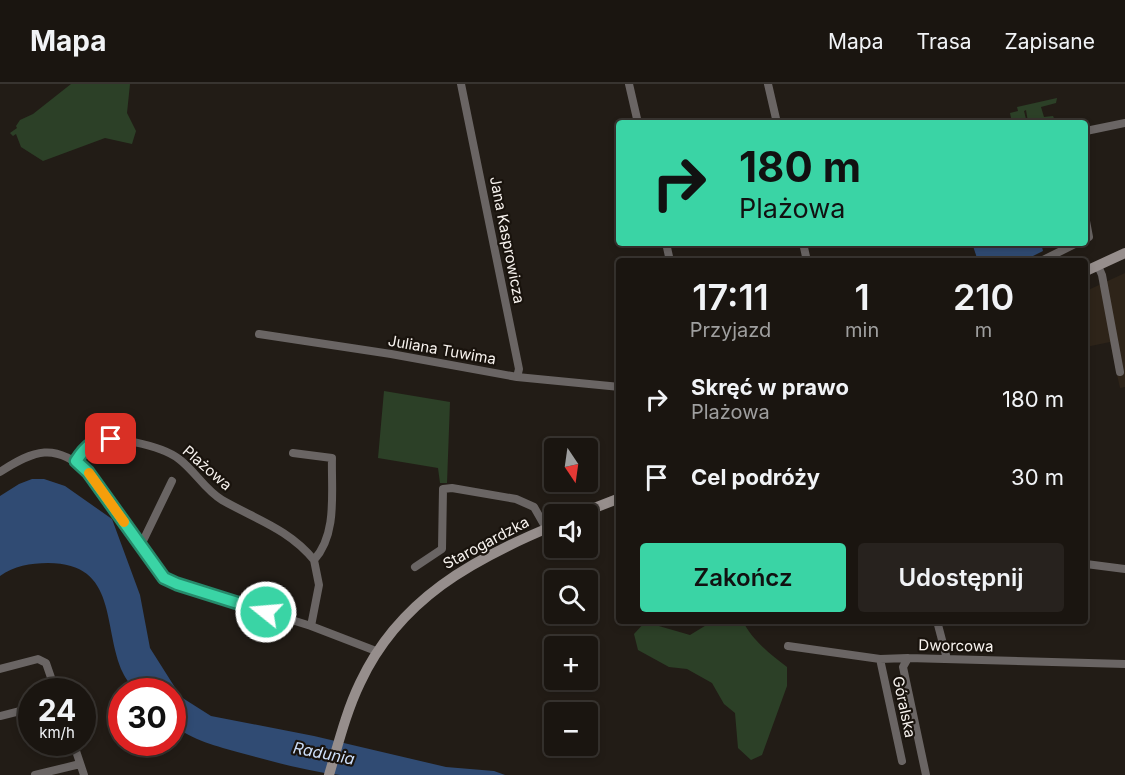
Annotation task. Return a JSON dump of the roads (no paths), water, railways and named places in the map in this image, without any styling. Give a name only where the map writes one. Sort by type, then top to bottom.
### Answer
[{"type":"main road","points":[[1088,271],[1125,253]]},
{"type":"main road","points":[[598,507],[616,500]]},
{"type":"main road","name":"Starogardzka","points":[[329,775],[359,684],[376,651],[406,615],[443,582],[482,559],[544,529]]},
{"type":"street","name":"Jana Kasprowicza","points":[[461,84],[519,369],[517,377]]},
{"type":"street","points":[[629,84],[637,120]]},
{"type":"street","points":[[768,84],[776,120]]},
{"type":"street","points":[[1088,131],[1125,123]]},
{"type":"street","points":[[1047,258],[1071,246]]},
{"type":"street","points":[[1098,266],[1102,275],[1120,372]]},
{"type":"street","name":"Juliana Tuwima","points":[[259,334],[391,354],[517,377],[616,387]]},
{"type":"street","name":"Plażowa","points":[[76,461],[88,444],[98,440],[121,441],[168,452],[179,459],[221,499],[285,532],[314,560]]},
{"type":"street","points":[[0,472],[33,453],[43,451],[62,454],[76,461],[88,472],[164,578],[311,626],[376,651]]},
{"type":"street","points":[[293,453],[332,458],[331,519],[324,546],[314,560],[318,585],[311,626]]},
{"type":"street","points":[[141,545],[172,481]]},
{"type":"street","points":[[416,567],[442,549],[443,489],[452,488],[516,499],[534,507],[544,518]]},
{"type":"street","points":[[1088,564],[1125,569]]},
{"type":"street","points":[[938,624],[947,659]]},
{"type":"street","name":"Góralska","points":[[788,646],[880,659],[908,658]]},
{"type":"street","name":"Dworcowa","points":[[926,775],[903,667],[908,658],[1125,664]]},
{"type":"street","points":[[0,669],[38,659],[46,663],[51,678]]},
{"type":"street","name":"Góralska","points":[[880,659],[902,761]]},
{"type":"street","points":[[0,716],[18,712]]},
{"type":"street","points":[[77,756],[84,775]]},
{"type":"street","points":[[35,775],[80,764]]},
{"type":"water","points":[[973,246],[1042,246],[1043,251],[1029,258],[977,258]]},
{"type":"water","points":[[32,479],[44,479],[65,486],[112,519],[140,595],[150,648],[169,678],[125,678],[117,655],[104,601],[97,586],[87,574],[71,566],[41,563],[17,567],[0,576],[0,496]]},
{"type":"water","name":"Radunia","points":[[186,700],[211,716],[314,736],[446,767],[494,771],[505,775],[340,775],[290,766],[197,739],[186,733]]}]
